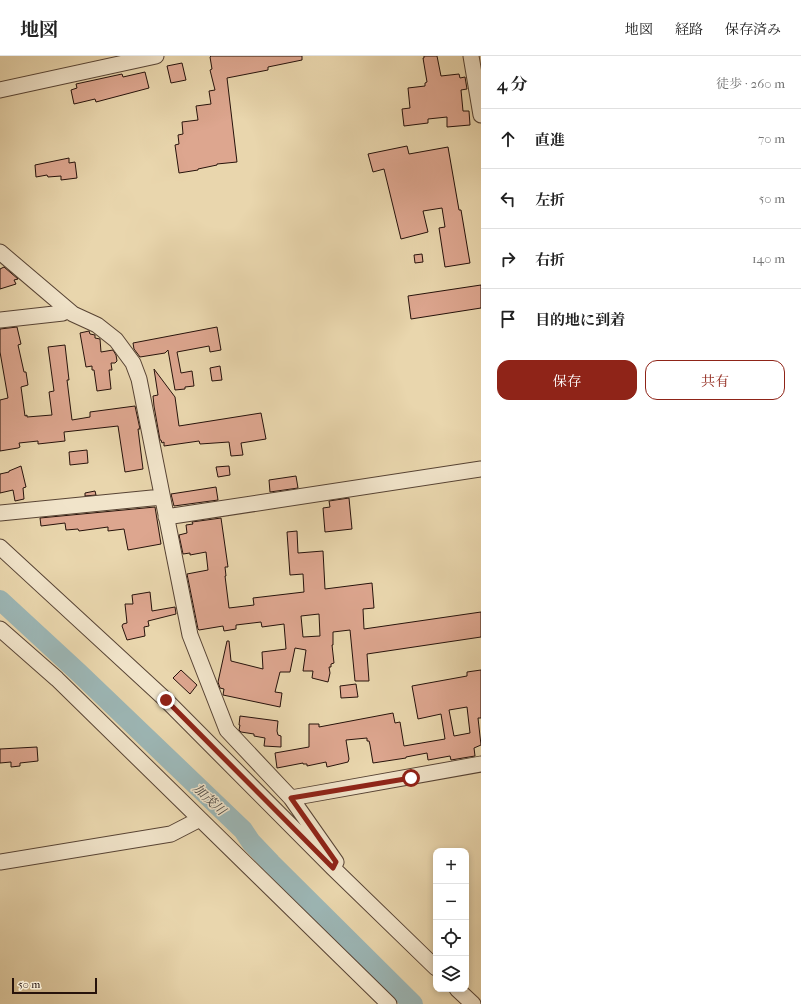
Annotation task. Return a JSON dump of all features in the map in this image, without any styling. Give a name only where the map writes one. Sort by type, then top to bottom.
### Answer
[{"type":"street","points":[[0,90],[156,56]]},
{"type":"street","points":[[471,56],[481,115]]},
{"type":"street","points":[[0,252],[73,314],[97,325],[116,340],[133,363],[138,379],[190,635],[227,730],[291,798],[336,862],[333,868]]},
{"type":"street","points":[[0,320],[63,313],[66,308]]},
{"type":"street","points":[[166,517],[481,469]]},
{"type":"street","points":[[0,513],[162,497]]},
{"type":"street","points":[[0,547],[166,700],[333,868],[433,965]]},
{"type":"street","points":[[3,635],[57,679],[388,1004]]},
{"type":"street","points":[[291,798],[481,764]]},
{"type":"street","points":[[0,862],[171,834],[200,819]]},
{"type":"street","points":[[460,992],[473,1004]]},
{"type":"building","points":[[211,56],[302,56],[302,60],[268,67],[268,70],[227,78],[237,162],[217,164],[198,170],[179,173],[175,145],[179,144],[178,135],[183,134],[182,122],[198,120],[196,106],[211,104],[209,91],[215,90],[210,70],[212,69]]},
{"type":"building","points":[[424,56],[437,56],[441,76],[459,74],[460,78],[465,77],[467,89],[461,90],[463,111],[469,111],[470,125],[447,127],[447,117],[428,119],[428,123],[404,126],[402,109],[410,108],[408,88],[425,86],[425,83],[427,82],[423,58]]},
{"type":"building","points":[[182,63],[186,80],[171,83],[167,66]]},
{"type":"building","points":[[145,72],[149,88],[96,102],[95,99],[74,104],[71,90],[77,88],[76,84],[122,74],[123,77]]},
{"type":"building","points":[[407,146],[409,154],[448,147],[470,263],[445,267],[439,228],[445,227],[442,208],[423,211],[428,232],[401,239],[384,169],[373,172],[368,154]]},
{"type":"building","points":[[69,158],[69,163],[75,162],[77,178],[61,180],[61,176],[48,177],[47,175],[36,177],[35,165]]},
{"type":"building","points":[[422,254],[423,262],[415,263],[414,255]]},
{"type":"building","points":[[4,267],[18,279],[14,280],[16,284],[0,289],[0,269]]},
{"type":"building","points":[[481,285],[481,308],[411,319],[408,296]]},
{"type":"building","points":[[17,327],[21,344],[18,345],[24,372],[26,372],[28,385],[21,387],[25,416],[52,415],[49,392],[54,391],[48,347],[65,345],[69,380],[67,380],[72,420],[90,417],[90,412],[135,406],[140,429],[138,429],[143,469],[125,472],[118,426],[64,432],[65,441],[38,444],[38,441],[19,443],[20,447],[18,448],[0,451],[0,400],[8,398],[0,352],[0,329]]},
{"type":"building","points":[[217,327],[221,350],[210,352],[209,346],[177,352],[181,373],[192,371],[194,386],[185,387],[185,389],[175,390],[168,350],[165,353],[140,357],[134,349],[133,343]]},
{"type":"building","points":[[89,331],[90,334],[95,335],[95,338],[100,339],[101,352],[113,350],[116,355],[117,361],[115,363],[111,363],[112,370],[109,370],[111,389],[97,391],[94,370],[92,370],[92,366],[86,367],[80,333]]},
{"type":"building","points":[[220,366],[222,380],[212,381],[210,368]]},
{"type":"building","points":[[154,369],[175,397],[179,426],[261,413],[266,439],[241,443],[243,455],[231,456],[229,442],[200,444],[199,441],[164,446],[164,442],[162,443],[160,440],[154,406],[153,396],[158,395]]},
{"type":"building","points":[[87,450],[88,463],[70,465],[69,452]]},
{"type":"building","points":[[21,466],[26,487],[23,488],[24,499],[15,501],[13,490],[0,493],[0,474],[9,472]]},
{"type":"building","points":[[229,466],[230,475],[218,477],[216,467]]},
{"type":"building","points":[[296,476],[298,488],[270,492],[269,480]]},
{"type":"building","points":[[216,487],[218,500],[174,506],[171,494]]},
{"type":"building","points":[[95,491],[96,495],[85,496],[85,493]]},
{"type":"building","points":[[349,498],[352,529],[325,532],[323,508],[330,507],[329,501]]},
{"type":"building","points":[[155,507],[161,544],[128,550],[124,529],[108,531],[108,527],[79,531],[78,529],[66,530],[65,523],[41,526],[40,518]]},
{"type":"building","points":[[221,518],[228,567],[225,567],[225,576],[229,608],[254,605],[253,598],[304,592],[303,574],[290,575],[287,532],[297,531],[298,553],[323,551],[325,589],[372,583],[374,608],[363,609],[364,629],[481,612],[481,637],[367,654],[369,681],[355,681],[350,630],[333,632],[332,645],[334,663],[331,664],[331,667],[329,667],[330,673],[328,682],[312,678],[313,671],[303,671],[306,650],[295,648],[290,672],[280,672],[275,692],[282,693],[280,707],[223,695],[224,689],[220,688],[218,682],[227,641],[229,641],[231,661],[263,669],[262,652],[286,649],[284,624],[262,627],[261,622],[236,625],[236,629],[224,631],[223,626],[198,629],[187,574],[208,570],[206,552],[190,555],[190,553],[183,554],[179,535],[187,533],[186,525],[193,524],[192,522]],"holes":[[[319,614],[320,636],[303,637],[301,616]]]},
{"type":"building","points":[[150,592],[152,611],[175,607],[176,614],[148,621],[149,626],[144,627],[145,636],[127,640],[122,626],[123,624],[127,623],[125,604],[133,604],[132,595]]},
{"type":"building","points":[[181,670],[197,685],[190,694],[173,678]]},
{"type":"building","points":[[481,670],[481,718],[478,718],[481,745],[474,748],[475,756],[451,760],[450,756],[428,760],[427,753],[373,763],[370,745],[367,738],[346,740],[349,759],[348,762],[327,767],[326,762],[307,766],[307,764],[303,763],[277,768],[275,753],[309,747],[309,724],[319,724],[319,727],[393,713],[395,723],[400,722],[404,746],[445,739],[441,714],[418,719],[412,686],[467,676],[467,672]],"holes":[[[467,707],[470,733],[454,736],[449,710]]]},
{"type":"building","points":[[356,684],[358,697],[341,698],[340,686]]},
{"type":"building","points":[[240,716],[278,721],[277,731],[278,735],[281,736],[281,747],[264,746],[265,738],[254,736],[254,734],[241,732],[239,730]]},
{"type":"building","points":[[37,747],[38,761],[20,763],[20,766],[11,767],[11,762],[0,763],[0,749]]},
{"type":"waterway","name":"加茂川","points":[[0,600],[78,672],[243,830],[251,842],[271,863],[413,1004]]},
{"type":"route","points":[[166,700],[333,868],[336,862],[291,798],[411,778]]}]
